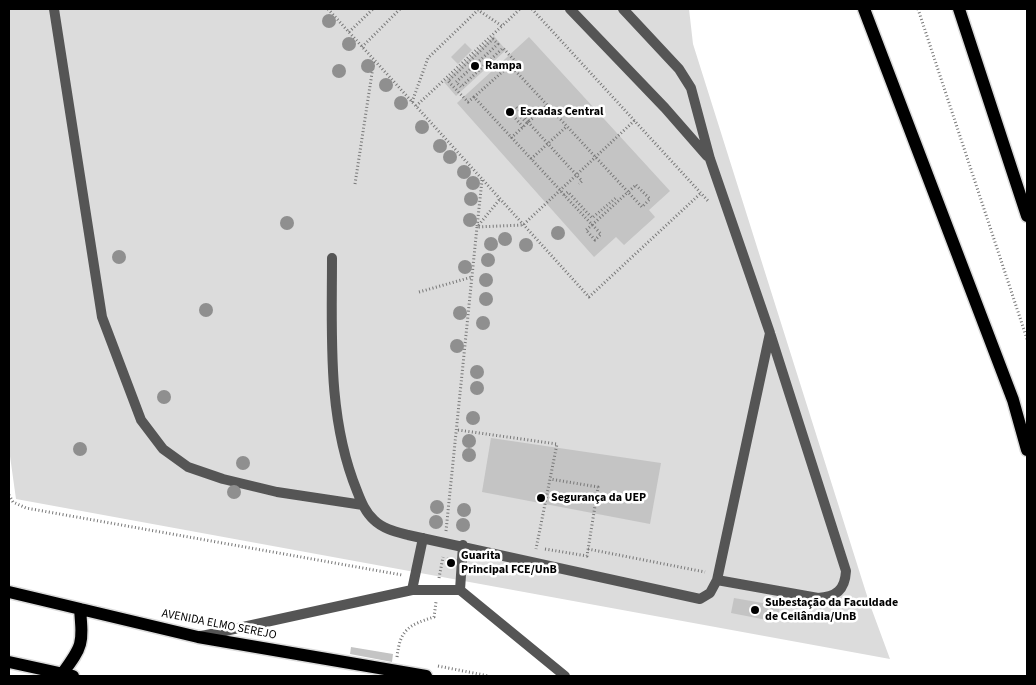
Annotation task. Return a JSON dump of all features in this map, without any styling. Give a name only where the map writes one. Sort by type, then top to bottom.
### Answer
[{"type":"main road","points":[[864,9],[1014,400],[1027,450]]},
{"type":"main road","points":[[959,9],[1027,216]]},
{"type":"main road","name":"AVENIDA ELMO SEREJO","points":[[10,592],[198,637],[426,676]]},
{"type":"main road","points":[[9,662],[67,675],[83,639],[80,609]]},
{"type":"lane","points":[[54,9],[102,317],[141,420],[163,449],[188,467],[223,479],[277,492],[363,505]]},
{"type":"lane","points":[[570,9],[665,108],[710,159]]},
{"type":"lane","points":[[624,9],[684,76],[694,96],[710,159],[770,333],[846,571],[845,579],[836,594],[818,598],[714,577]]},
{"type":"lane","points":[[332,258],[335,407],[347,466],[363,505],[373,519],[384,527],[423,538],[464,545],[700,599],[710,593],[770,333]]},
{"type":"lane","points":[[412,590],[423,538]]},
{"type":"lane","points":[[460,590],[464,545]]},
{"type":"lane","points":[[198,637],[412,590],[460,590],[565,676]]},
{"type":"path","points":[[328,9],[589,298],[702,193]]},
{"type":"path","points":[[349,32],[373,9]]},
{"type":"path","points":[[362,47],[400,9]]},
{"type":"path","points":[[412,102],[428,58],[477,9],[502,26]]},
{"type":"path","points":[[416,106],[520,9]]},
{"type":"path","points":[[532,9],[713,207]]},
{"type":"path","points":[[918,9],[1027,338]]},
{"type":"path","points":[[494,39],[498,44],[456,82],[461,87],[503,48],[514,60],[510,65],[468,102],[448,81],[494,39]]},
{"type":"path","points":[[355,184],[374,60]]},
{"type":"path","points":[[474,97],[594,225],[601,234],[595,240],[586,230],[594,225],[628,192],[636,185],[650,200],[642,207],[628,192],[595,157],[566,126],[546,105],[510,65]]},
{"type":"path","points":[[511,138],[546,105]]},
{"type":"path","points":[[523,127],[510,112],[516,107],[582,181]]},
{"type":"path","points":[[521,117],[528,122]]},
{"type":"path","points":[[477,226],[523,225],[635,120]]},
{"type":"path","points":[[531,159],[566,126]]},
{"type":"path","points":[[445,542],[458,430],[482,179]]},
{"type":"path","points":[[564,195],[568,192],[592,218],[617,197]]},
{"type":"path","points":[[477,226],[500,199]]},
{"type":"path","points":[[419,292],[472,277]]},
{"type":"path","points":[[458,430],[556,444],[534,562]]},
{"type":"path","points":[[537,547],[587,556],[598,488],[550,479]]},
{"type":"path","points":[[9,495],[12,502],[26,508],[415,577]]},
{"type":"path","points":[[588,549],[714,577]]},
{"type":"path","points":[[397,658],[399,638],[414,623],[434,617],[438,589]]},
{"type":"shaded area","points":[[9,9],[689,9],[693,44],[869,602],[890,659],[16,499],[9,449]]},
{"type":"building","name":"Rampa","points":[[494,36],[506,50],[456,96],[444,82]]},
{"type":"building","points":[[529,37],[670,191],[649,210],[655,217],[624,245],[616,237],[594,257],[457,103]]},
{"type":"building","points":[[465,43],[472,50],[458,64],[451,57]]},
{"type":"building","points":[[491,438],[661,463],[650,524],[482,492]]},
{"type":"building","name":"Guarita Principal FCE/UnB","points":[[447,557],[457,559],[455,568],[446,567]]},
{"type":"building","name":"Subestação da Faculdade de Ceilândia/UnB","points":[[734,598],[780,606],[777,622],[731,613]]},
{"type":"building","points":[[351,647],[393,654],[392,662],[350,654]]},
{"type":"place","name":"Rampa","points":[[475,66]]},
{"type":"place","name":"Escadas Central","points":[[510,112]]},
{"type":"place","name":"Segurança da UEP","points":[[541,498]]},
{"type":"place","name":"Guarita Principal FCE/UnB","points":[[451,563]]},
{"type":"place","name":"Subestação da Faculdade de Ceilândia/UnB","points":[[755,610]]}]
